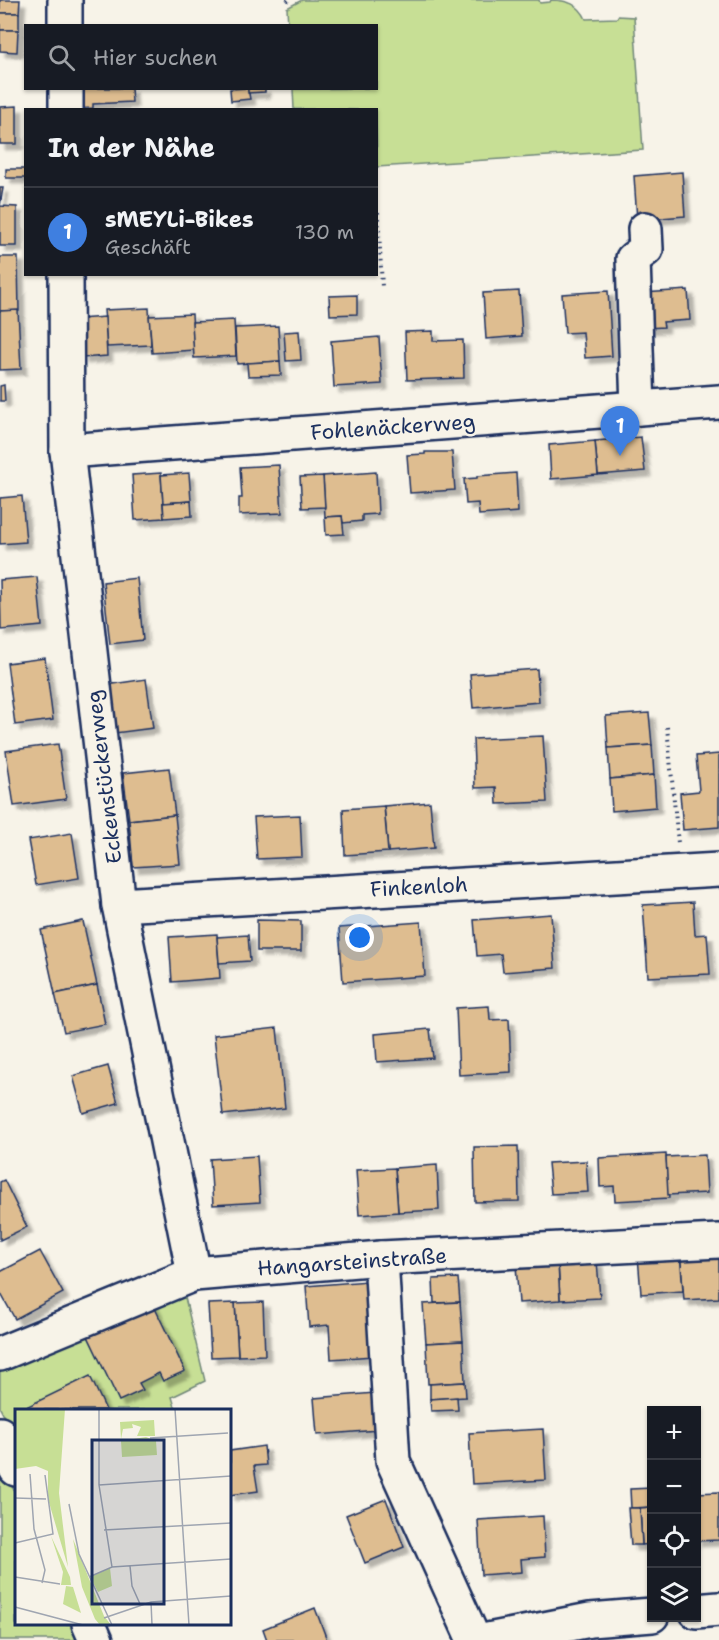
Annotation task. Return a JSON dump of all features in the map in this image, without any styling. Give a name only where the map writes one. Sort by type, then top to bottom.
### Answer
[{"type":"street","points":[[65,0],[65,24]]},
{"type":"street","points":[[66,90],[66,108]]},
{"type":"street","points":[[638,408],[633,259],[646,249],[645,229]]},
{"type":"street","name":"Eckenstückerweg","points":[[66,276],[67,451],[119,905],[194,1274]]},
{"type":"street","name":"Fohlenäckerweg","points":[[67,451],[719,402]]},
{"type":"street","name":"Finkenloh","points":[[119,905],[719,870]]},
{"type":"street","name":"Hangarsteinstraße","points":[[0,1354],[194,1274],[381,1258],[719,1241]]},
{"type":"street","points":[[381,1258],[393,1461],[474,1640]]},
{"type":"street","points":[[0,1434],[15,1467]]},
{"type":"street","points":[[701,1611],[719,1609]]},
{"type":"street","points":[[488,1640],[590,1630],[647,1616]]},
{"type":"street","points":[[90,1625],[96,1640]]},
{"type":"path","points":[[378,213],[382,287]]},
{"type":"path","points":[[667,727],[680,872]]},
{"type":"green space","points":[[302,0],[539,0],[540,3],[557,0],[576,6],[586,19],[634,17],[643,150],[378,167],[378,108],[294,108],[293,90],[378,90],[378,24],[288,24],[287,8]]},
{"type":"green space","points":[[182,1285],[205,1381],[172,1397],[176,1409],[15,1409],[15,1438],[0,1408],[0,1362]]},
{"type":"green space","points":[[0,1460],[15,1493],[15,1625],[78,1625],[86,1640],[0,1640]]},
{"type":"building","points":[[0,0],[20,0],[19,13],[0,13]]},
{"type":"building","points":[[0,13],[19,13],[19,30],[0,30]]},
{"type":"building","points":[[0,30],[18,30],[17,52],[0,51]]},
{"type":"building","points":[[76,90],[131,90],[132,102],[93,104],[93,108],[76,108]]},
{"type":"building","points":[[230,90],[248,90],[250,99],[231,101]]},
{"type":"building","points":[[248,90],[265,90],[265,92],[248,93]]},
{"type":"building","points":[[17,106],[17,144],[0,144],[0,107]]},
{"type":"building","points":[[6,169],[24,169],[24,178],[6,178]]},
{"type":"building","points":[[682,172],[685,216],[637,220],[634,176]]},
{"type":"building","points":[[0,188],[3,188],[0,206]]},
{"type":"building","points":[[0,206],[17,207],[17,246],[0,246]]},
{"type":"building","points":[[0,257],[18,257],[19,311],[0,311]]},
{"type":"building","points":[[688,290],[690,320],[663,322],[664,327],[646,328],[643,293]]},
{"type":"building","points":[[519,291],[522,336],[486,339],[483,293]]},
{"type":"building","points":[[608,291],[612,356],[585,358],[583,332],[565,333],[562,294]]},
{"type":"building","points":[[357,295],[357,314],[330,315],[329,296]]},
{"type":"building","points":[[149,308],[151,345],[107,347],[104,310]]},
{"type":"building","points":[[18,310],[21,369],[0,370],[0,311]]},
{"type":"building","points":[[192,314],[194,350],[152,353],[149,316]]},
{"type":"building","points":[[105,317],[107,356],[82,358],[79,319]]},
{"type":"building","points":[[234,320],[236,356],[194,358],[192,322]]},
{"type":"building","points":[[278,326],[280,361],[237,364],[235,328]]},
{"type":"building","points":[[299,331],[301,360],[286,361],[284,332]]},
{"type":"building","points":[[433,331],[433,341],[463,340],[464,378],[407,380],[405,332]]},
{"type":"building","points":[[379,337],[382,384],[334,387],[331,341]]},
{"type":"building","points":[[280,361],[281,375],[248,376],[247,363]]},
{"type":"building","points":[[4,385],[5,401],[0,401],[0,386]]},
{"type":"building","points":[[641,437],[645,471],[598,475],[595,441]]},
{"type":"building","points":[[595,441],[598,475],[551,479],[549,445]]},
{"type":"building","points":[[425,452],[452,452],[455,490],[410,493],[407,455],[425,454]]},
{"type":"building","points":[[279,465],[282,513],[239,515],[239,498],[242,498],[240,467]]},
{"type":"building","points":[[376,472],[378,514],[362,515],[362,521],[343,523],[342,516],[325,517],[323,476]]},
{"type":"building","points":[[161,473],[164,518],[135,520],[132,475]]},
{"type":"building","points":[[189,473],[191,501],[163,503],[161,475]]},
{"type":"building","points":[[516,473],[518,512],[479,515],[478,503],[466,504],[464,479]]},
{"type":"building","points":[[323,476],[325,507],[302,508],[300,477]]},
{"type":"building","points":[[22,496],[26,542],[0,544],[0,498]]},
{"type":"building","points":[[191,501],[192,516],[164,518],[163,503]]},
{"type":"building","points":[[342,516],[344,534],[326,535],[325,517]]},
{"type":"building","points":[[37,577],[42,626],[1,630],[0,580]]},
{"type":"building","points":[[137,578],[143,640],[110,644],[103,582]]},
{"type":"building","points":[[45,658],[53,720],[15,725],[7,663]]},
{"type":"building","points":[[537,669],[539,702],[473,708],[470,674]]},
{"type":"building","points":[[146,679],[153,728],[115,733],[107,685]]},
{"type":"building","points":[[649,713],[652,745],[608,748],[606,716]]},
{"type":"building","points":[[543,736],[547,802],[497,804],[496,787],[475,788],[473,739]]},
{"type":"building","points":[[58,744],[66,799],[14,806],[6,751]]},
{"type":"building","points":[[652,745],[654,775],[610,779],[608,748]]},
{"type":"building","points":[[719,754],[719,827],[683,830],[680,793],[699,791],[696,756]]},
{"type":"building","points":[[169,768],[175,815],[129,820],[123,773]]},
{"type":"building","points":[[654,775],[656,807],[612,811],[610,779]]},
{"type":"building","points":[[430,802],[434,848],[388,852],[384,806]]},
{"type":"building","points":[[384,806],[388,852],[345,855],[343,809]]},
{"type":"building","points":[[175,815],[180,864],[133,867],[129,820]]},
{"type":"building","points":[[300,815],[302,857],[257,859],[254,817]]},
{"type":"building","points":[[72,833],[79,878],[36,885],[28,840]]},
{"type":"building","points":[[693,902],[695,935],[707,934],[710,974],[648,977],[643,905]]},
{"type":"building","points":[[551,914],[555,968],[503,972],[501,954],[477,956],[474,920]]},
{"type":"building","points":[[257,920],[301,921],[301,951],[257,951]]},
{"type":"building","points":[[83,921],[97,985],[55,994],[41,930]]},
{"type":"building","points":[[421,922],[425,976],[343,982],[339,928]]},
{"type":"building","points":[[217,934],[220,978],[172,982],[169,937]]},
{"type":"building","points":[[248,935],[250,961],[219,963],[217,937]]},
{"type":"building","points":[[97,985],[105,1024],[64,1032],[55,994]]},
{"type":"building","points":[[489,1006],[490,1020],[509,1019],[511,1072],[459,1075],[456,1008]]},
{"type":"building","points":[[277,1028],[285,1108],[223,1115],[214,1035]]},
{"type":"building","points":[[430,1029],[433,1058],[377,1062],[375,1034]]},
{"type":"building","points":[[108,1066],[118,1103],[83,1113],[73,1076]]},
{"type":"building","points":[[518,1146],[519,1201],[475,1202],[474,1147]]},
{"type":"building","points":[[666,1154],[669,1198],[615,1201],[614,1186],[600,1187],[599,1158]]},
{"type":"building","points":[[705,1155],[707,1193],[668,1195],[666,1157]]},
{"type":"building","points":[[257,1156],[260,1202],[213,1205],[210,1159]]},
{"type":"building","points":[[586,1161],[588,1192],[551,1194],[548,1163]]},
{"type":"building","points":[[437,1165],[439,1210],[398,1212],[395,1168]]},
{"type":"building","points":[[395,1168],[398,1212],[359,1215],[356,1170]]},
{"type":"building","points":[[4,1180],[27,1227],[0,1240],[0,1182]]},
{"type":"building","points":[[719,1250],[719,1298],[684,1300],[680,1253]]},
{"type":"building","points":[[40,1251],[63,1293],[15,1319],[0,1292],[0,1272]]},
{"type":"building","points":[[680,1253],[683,1291],[641,1294],[638,1256]]},
{"type":"building","points":[[597,1261],[600,1298],[560,1300],[558,1263]]},
{"type":"building","points":[[558,1263],[560,1300],[519,1303],[516,1266]]},
{"type":"building","points":[[458,1278],[460,1302],[434,1303],[433,1279]]},
{"type":"building","points":[[368,1281],[373,1356],[331,1359],[329,1325],[309,1327],[306,1286]]},
{"type":"building","points":[[152,1302],[185,1371],[163,1381],[159,1373],[139,1383],[143,1390],[119,1401],[86,1332]]},
{"type":"building","points":[[263,1302],[265,1355],[238,1356],[235,1303]]},
{"type":"building","points":[[460,1302],[463,1341],[426,1343],[423,1304]]},
{"type":"building","points":[[235,1303],[238,1356],[211,1357],[208,1304]]},
{"type":"building","points":[[463,1341],[465,1382],[428,1384],[426,1343]]},
{"type":"building","points":[[90,1376],[106,1409],[24,1409]]},
{"type":"building","points":[[465,1382],[466,1397],[430,1399],[430,1384]]},
{"type":"building","points":[[375,1393],[378,1430],[317,1435],[314,1398]]},
{"type":"building","points":[[457,1397],[458,1410],[431,1411],[430,1399]]},
{"type":"building","points":[[543,1429],[546,1480],[472,1484],[469,1433]]},
{"type":"building","points":[[264,1446],[266,1465],[254,1466],[258,1491],[231,1495],[231,1451]]},
{"type":"building","points":[[647,1488],[647,1507],[631,1508],[630,1489]]},
{"type":"building","points":[[719,1492],[719,1540],[701,1541],[701,1493]]},
{"type":"building","points":[[386,1499],[404,1547],[365,1563],[346,1515]]},
{"type":"building","points":[[647,1507],[647,1544],[642,1545],[640,1508]]},
{"type":"building","points":[[628,1508],[640,1508],[642,1545],[631,1545]]},
{"type":"building","points":[[543,1516],[545,1557],[521,1559],[522,1572],[481,1575],[478,1520]]},
{"type":"building","points":[[315,1608],[327,1640],[267,1640],[263,1629]]},
{"type":"place","name":"sMEYLi-Bikes","points":[[620,456]]}]
